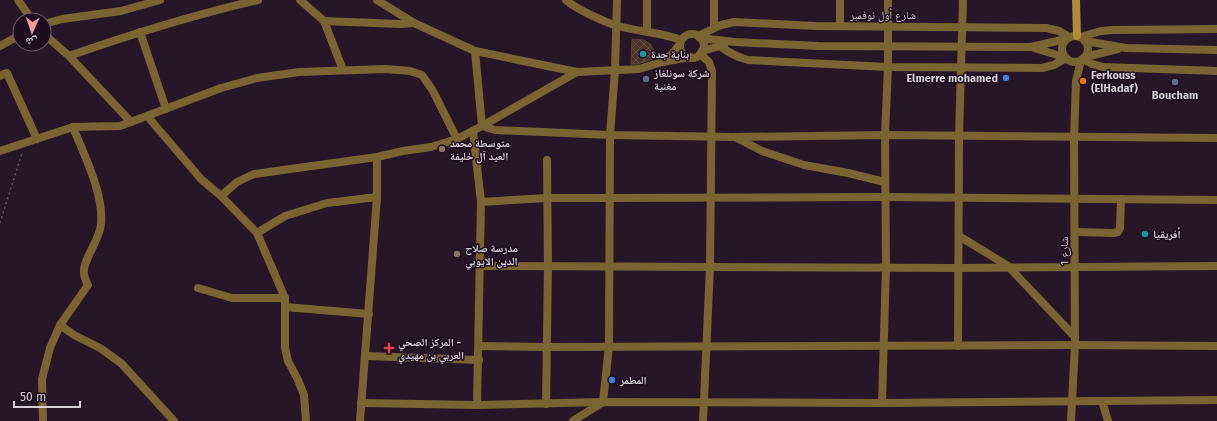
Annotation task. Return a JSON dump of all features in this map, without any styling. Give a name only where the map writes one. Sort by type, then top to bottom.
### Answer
[{"type":"street","points":[[18,0],[26,12]]},
{"type":"street","points":[[52,22],[62,19],[121,11],[160,0]]},
{"type":"street","points":[[69,56],[140,32],[227,7],[258,0]]},
{"type":"street","points":[[300,0],[324,21],[343,70]]},
{"type":"street","points":[[377,0],[414,23],[475,51],[577,72],[639,69],[662,62],[690,57],[694,58],[701,53],[703,44],[699,37],[689,34],[683,37],[672,54],[662,62]]},
{"type":"street","points":[[566,0],[573,7],[617,26],[668,35],[680,42]]},
{"type":"street","points":[[603,402],[609,346],[610,135],[615,70],[617,0]]},
{"type":"street","points":[[647,0],[647,31]]},
{"type":"street","points":[[714,0],[714,28]]},
{"type":"street","points":[[840,0],[840,26]]},
{"type":"street","points":[[882,403],[886,267],[885,135],[888,67],[888,0]]},
{"type":"street","points":[[958,346],[960,199],[959,137],[962,0]]},
{"type":"street","points":[[1075,38],[1062,46],[1061,50],[1066,58],[1074,62],[1083,59],[1088,51],[1075,38],[1076,0]]},
{"type":"street","points":[[324,21],[400,24],[414,23]]},
{"type":"street","name":"شارع أول نوفمبر","points":[[699,37],[714,28],[734,22],[840,26],[1050,29],[1075,38],[1126,48],[1217,50]]},
{"type":"street","name":"شارع أول نوفمبر","points":[[699,37],[735,42],[812,46],[1031,47],[1101,31],[1217,29]]},
{"type":"street","points":[[140,32],[166,109]]},
{"type":"street","points":[[0,46],[12,39]]},
{"type":"street","points":[[52,41],[69,56],[131,122]]},
{"type":"street","points":[[680,42],[680,47],[683,54],[690,57]]},
{"type":"street","name":"شارع أول نوفمبر","points":[[701,53],[735,42]]},
{"type":"street","points":[[720,46],[738,58],[748,60],[888,67],[1042,68],[1054,65],[1066,58]]},
{"type":"street","name":"شارع أول نوفمبر","points":[[1031,47],[1066,58]]},
{"type":"street","name":"شارع أول نوفمبر","points":[[1083,59],[1126,48]]},
{"type":"street","points":[[475,51],[482,126]]},
{"type":"street","points":[[701,53],[711,67],[710,267],[704,421]]},
{"type":"street","name":"شارع 1","points":[[1066,58],[1076,81]]},
{"type":"street","points":[[1083,59],[1092,64],[1103,67],[1217,71]]},
{"type":"street","name":"شارع 1","points":[[1071,421],[1075,341],[1074,138],[1076,81],[1083,59]]},
{"type":"street","points":[[0,151],[73,127],[120,126],[148,117],[221,88],[257,78],[299,72],[343,70],[385,69],[410,71],[422,75],[433,91],[457,139]]},
{"type":"street","points":[[221,196],[237,182],[254,174],[377,157],[431,147],[457,139],[577,72]]},
{"type":"street","points":[[0,76],[6,73],[7,74],[37,139]]},
{"type":"street","points":[[148,117],[201,180],[221,196],[257,233],[285,298],[285,348],[288,361],[304,395],[306,421]]},
{"type":"street","points":[[482,126],[495,130],[610,135],[885,135],[959,137],[1217,138]]},
{"type":"street","points":[[43,421],[42,379],[50,348],[60,325],[88,285],[84,273],[84,265],[97,241],[101,227],[101,207],[89,165],[73,127]]},
{"type":"street","points":[[473,131],[482,202],[477,405]]},
{"type":"street","points":[[734,136],[762,151],[804,165],[848,173],[885,182]]},
{"type":"street","points":[[360,421],[377,197],[377,157]]},
{"type":"street","points":[[546,404],[548,266],[547,160]]},
{"type":"street","points":[[257,233],[285,216],[320,205],[377,197]]},
{"type":"street","points":[[482,202],[547,198],[885,197],[960,199],[1217,200]]},
{"type":"street","points":[[1074,232],[1118,232],[1120,228],[1120,200]]},
{"type":"street","points":[[959,236],[1008,266],[1075,341]]},
{"type":"street","points":[[480,266],[959,268],[1008,266],[1217,266]]},
{"type":"street","points":[[198,288],[232,298],[285,298]]},
{"type":"street","points":[[285,307],[369,314]]},
{"type":"street","points":[[60,325],[74,335],[100,348],[121,362],[174,421]]},
{"type":"street","points":[[479,346],[546,348],[609,346],[958,346],[1075,341],[1217,346]]},
{"type":"street","points":[[366,356],[479,360]]},
{"type":"street","points":[[361,403],[477,405],[603,402],[882,403],[1217,400]]},
{"type":"street","points":[[1102,401],[1108,421]]},
{"type":"street","points":[[573,421],[603,402]]},
{"type":"path","points":[[0,223],[25,144]]},
{"type":"building","name":"بناية جدة","points":[[632,39],[644,40],[650,44],[655,52],[655,58],[638,64],[631,64]]},
{"type":"place","name":"بناية جدة","points":[[643,54]]},
{"type":"place","name":"Elmerre mohamed","points":[[1006,78]]},
{"type":"place","name":"شركة سونلغاز مغنية","points":[[646,79]]},
{"type":"place","name":"Ferkouss (ElHadaf)","points":[[1083,81]]},
{"type":"place","name":"Boucham","points":[[1175,82]]},
{"type":"place","name":"متوسطة محمد العيد آل خليفة","points":[[442,149]]},
{"type":"place","name":"أفريقيا","points":[[1145,234]]},
{"type":"place","name":"مدرسة صلاح الدين الايوبي","points":[[457,254]]},
{"type":"place","name":"المركز الصحي - العربي بن مهيدي","points":[[389,348]]},
{"type":"place","name":"المطمر","points":[[612,380]]}]
